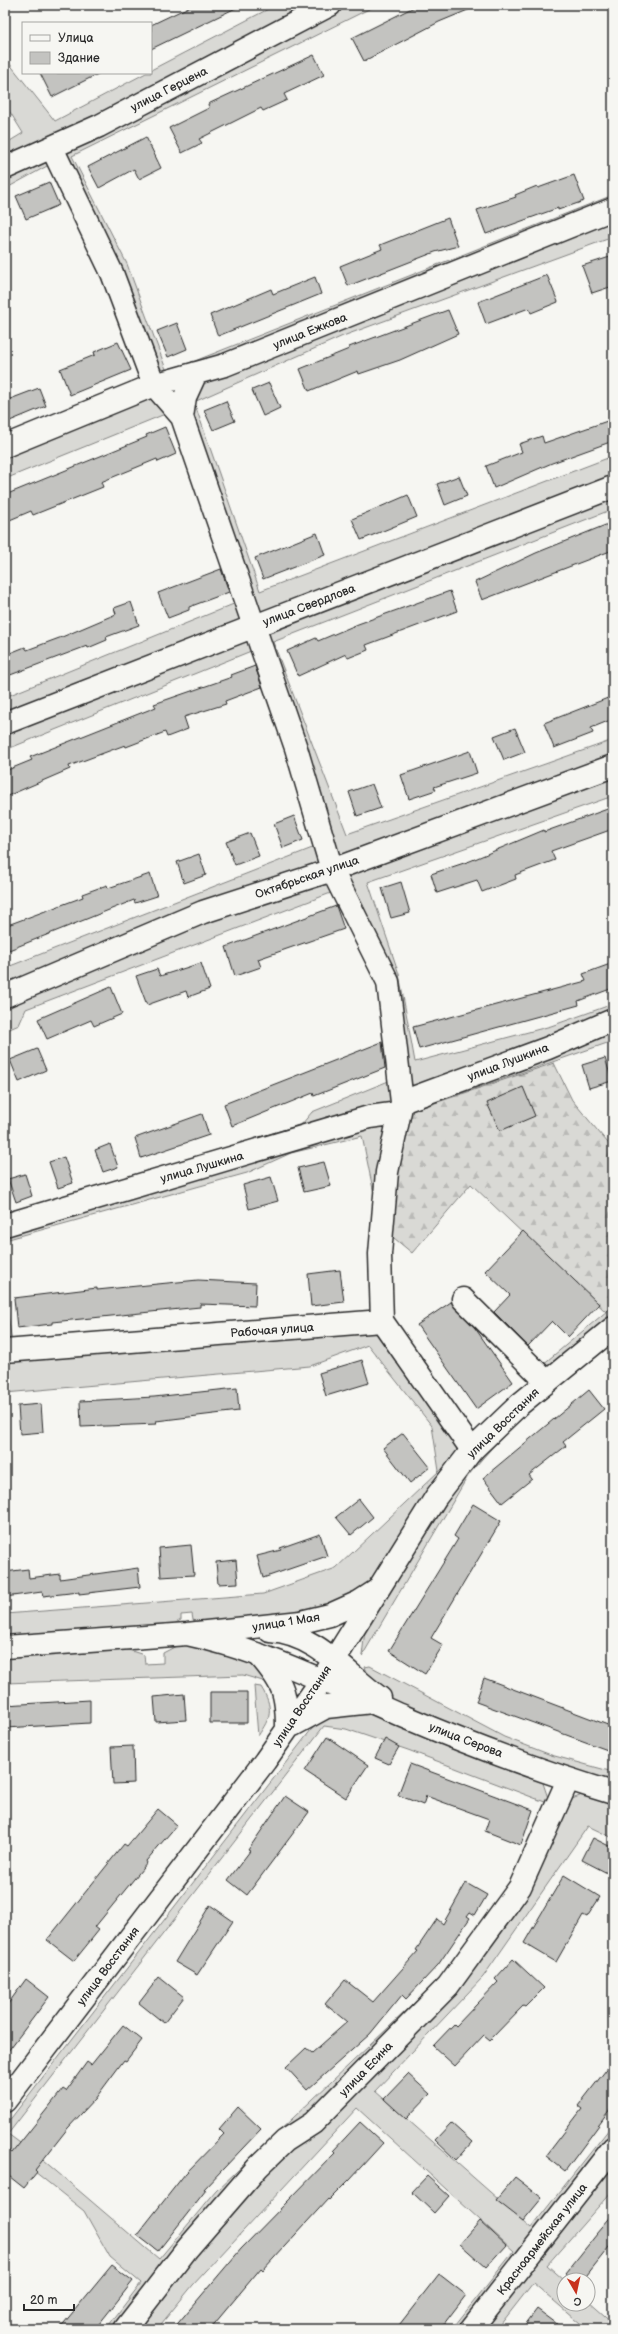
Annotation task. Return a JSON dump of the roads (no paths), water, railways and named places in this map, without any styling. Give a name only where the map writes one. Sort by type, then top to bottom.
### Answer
[{"type":"street","name":"улица Герцена","points":[[5,168],[52,148],[106,122],[330,5]]},
{"type":"street","points":[[52,148],[112,272],[154,385],[182,416],[253,627],[296,748],[332,870],[388,982],[401,1108],[387,1172],[380,1254],[382,1321],[472,1450]]},
{"type":"street","name":"улица Ежкова","points":[[5,446],[154,385],[225,365],[613,209]]},
{"type":"street","points":[[182,416],[186,397],[196,373]]},
{"type":"street","name":"улица Свердлова","points":[[5,723],[613,487]]},
{"type":"street","name":"Октябрьская улица","points":[[5,996],[203,912],[332,870],[613,766]]},
{"type":"street","name":"улица Лушкина","points":[[5,1225],[401,1108],[613,1020]]},
{"type":"street","points":[[464,1299],[547,1382]]},
{"type":"street","name":"Рабочая улица","points":[[5,1351],[382,1321]]},
{"type":"street","name":"улица Восстания","points":[[7,2095],[287,1729],[321,1681],[436,1497],[472,1450],[520,1404],[613,1328]]},
{"type":"street","name":"улица 1 Мая","points":[[5,1647],[187,1634],[301,1622],[330,1615],[360,1602],[378,1590]]},
{"type":"street","points":[[357,1624],[354,1651],[358,1674],[373,1698]]},
{"type":"street","points":[[236,1629],[277,1632],[307,1640],[334,1660],[373,1698]]},
{"type":"street","name":"улица 1 Мая","points":[[187,1634],[221,1641],[321,1681]]},
{"type":"street","points":[[259,1655],[281,1681],[287,1703],[287,1729]]},
{"type":"street","name":"улица Серова","points":[[321,1681],[373,1698],[407,1718],[568,1780],[613,1794]]},
{"type":"street","points":[[287,1729],[305,1716],[326,1707],[373,1698]]},
{"type":"street","name":"улица Есина","points":[[125,2329],[187,2249],[258,2167],[285,2141],[313,2123],[448,1986],[520,1887],[568,1780]]},
{"type":"street","name":"Красноармейская улица","points":[[471,2329],[613,2148]]}]
